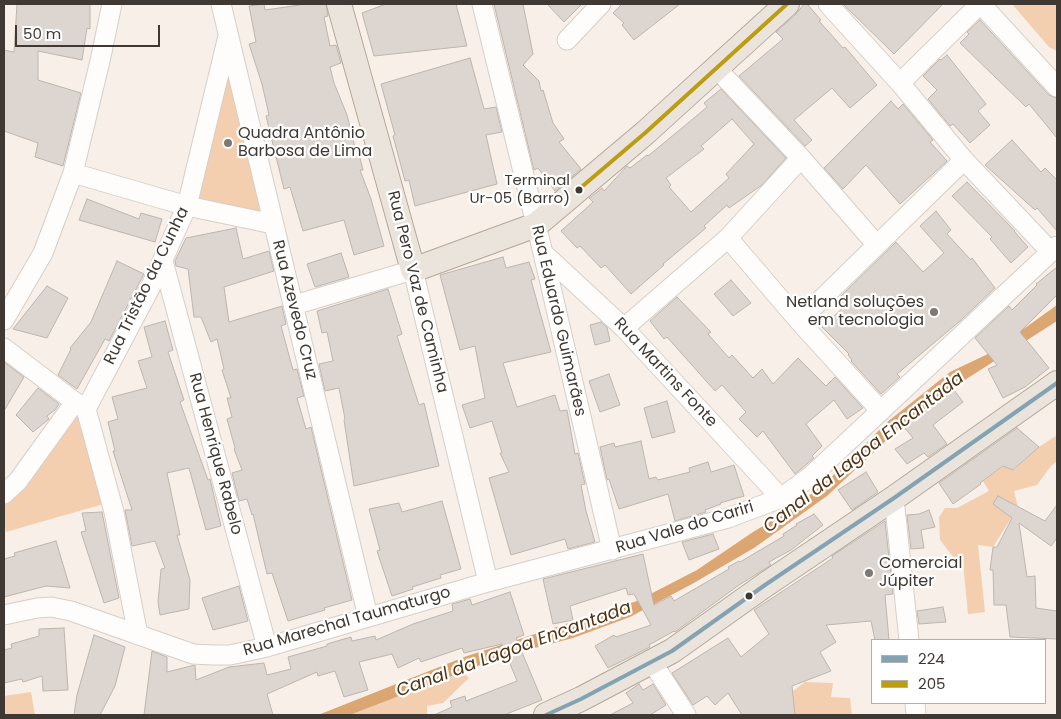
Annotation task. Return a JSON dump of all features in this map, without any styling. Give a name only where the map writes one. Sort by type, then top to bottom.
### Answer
[{"type":"main road","name":"Rua Pero Vaz de Caminha","points":[[339,4],[413,270]]},
{"type":"main road","points":[[413,270],[536,225],[645,133],[787,4]]},
{"type":"main road","points":[[546,715],[581,699],[672,651],[1057,383]]},
{"type":"street","points":[[4,320],[43,253],[73,173],[112,4]]},
{"type":"street","name":"Rua Azevedo Cruz","points":[[221,4],[368,617]]},
{"type":"street","name":"Rua Eduardo Guimarães","points":[[482,4],[543,253],[612,550]]},
{"type":"street","points":[[567,40],[601,4]]},
{"type":"street","points":[[828,4],[900,83],[964,160],[1054,249]]},
{"type":"street","points":[[900,83],[981,4],[1054,79]]},
{"type":"street","name":"Rua Tristão da Cunha","points":[[4,494],[18,481],[80,406],[163,261],[187,206],[228,33]]},
{"type":"street","points":[[717,69],[802,158],[876,244]]},
{"type":"street","points":[[624,328],[728,238],[802,158]]},
{"type":"street","points":[[799,321],[964,160]]},
{"type":"street","points":[[73,173],[187,206],[273,224]]},
{"type":"street","points":[[728,238],[799,321],[881,411]]},
{"type":"street","name":"Rua Vale do Cariri","points":[[488,582],[728,518],[781,498],[811,476],[1054,249]]},
{"type":"street","name":"Rua Martins Fonte","points":[[543,253],[624,328],[781,498]]},
{"type":"street","name":"Rua Henrique Rabelo","points":[[163,261],[267,646]]},
{"type":"street","points":[[294,305],[413,270]]},
{"type":"street","name":"Rua Pero Vaz de Caminha","points":[[413,270],[488,582]]},
{"type":"street","points":[[4,348],[80,406],[114,512],[138,635]]},
{"type":"street","points":[[894,498],[909,639]]},
{"type":"street","name":"Rua Marechal Taumaturgo","points":[[4,614],[51,607],[71,611],[193,654],[213,656],[267,646],[488,582]]},
{"type":"street","points":[[652,662],[686,715]]},
{"type":"shaded area","points":[[1012,4],[1057,4],[1057,51],[1049,47]]},
{"type":"shaded area","points":[[229,33],[273,224],[187,206]]},
{"type":"shaded area","points":[[89,411],[114,501],[6,532],[4,498],[72,413]]},
{"type":"shaded area","points":[[1057,435],[1057,461],[1037,485],[1014,491],[1018,507],[993,547],[978,545],[985,612],[968,614],[963,563],[954,558],[940,540],[939,517],[945,508],[957,508],[989,491],[983,481],[1004,466],[1014,470],[1039,447]]},
{"type":"shaded area","points":[[463,672],[469,678],[443,703],[427,706],[427,715],[350,715]]},
{"type":"shaded area","points":[[805,682],[833,683],[831,697],[850,698],[852,715],[795,715],[793,691]]},
{"type":"shaded area","points":[[31,692],[35,715],[4,715],[4,696]]},
{"type":"water","name":"Canal da Lagoa Encantada","points":[[1057,305],[1057,321],[957,385],[903,425],[827,496],[754,548],[692,584],[630,617],[573,638],[488,662],[350,715],[318,715],[467,656],[637,601],[697,570],[753,532],[798,505],[843,467],[886,423],[950,372],[990,353]]},
{"type":"building","points":[[17,4],[90,4],[90,29],[87,28],[82,60],[38,51],[38,80],[81,93],[63,166],[35,157],[38,143],[4,131],[4,50],[14,52]]},
{"type":"building","points":[[264,4],[265,10],[300,4],[326,4],[328,16],[324,17],[330,46],[336,45],[341,63],[330,67],[334,83],[347,115],[355,147],[357,146],[363,170],[360,170],[371,199],[384,246],[354,255],[344,220],[303,231],[290,187],[284,189],[266,116],[269,115],[262,84],[249,44],[256,42],[249,6]]},
{"type":"building","points":[[386,4],[456,4],[467,46],[374,56],[362,13]]},
{"type":"building","points":[[494,4],[523,4],[533,54],[523,65],[539,81],[553,123],[564,139],[559,142],[581,169],[555,191],[538,168],[534,170]]},
{"type":"building","points":[[547,4],[582,4],[564,22]]},
{"type":"building","points":[[622,4],[680,4],[634,40],[622,25],[624,23],[613,13]]},
{"type":"building","points":[[804,4],[807,4],[821,20],[819,21],[843,48],[845,47],[877,85],[850,108],[832,88],[794,120],[812,140],[805,146],[739,76],[783,39],[776,32]]},
{"type":"building","points":[[843,4],[943,4],[894,54]]},
{"type":"building","points":[[980,20],[1049,95],[1057,98],[1057,138],[1029,104],[1026,107],[960,43],[969,34],[967,32]]},
{"type":"building","points":[[947,55],[986,104],[978,111],[990,125],[970,143],[953,124],[950,126],[928,99],[937,90],[923,76],[940,59]]},
{"type":"building","points":[[470,58],[484,109],[496,107],[502,132],[486,135],[497,184],[415,206],[409,180],[405,181],[381,84]]},
{"type":"building","points":[[721,89],[786,158],[762,185],[729,208],[727,205],[704,226],[706,228],[631,294],[605,265],[601,268],[580,246],[577,248],[561,231],[593,202],[589,198],[602,188],[604,191],[627,166],[630,168],[648,156],[682,128],[707,107],[704,103]],"holes":[[[732,119],[754,144],[726,174],[729,178],[691,212],[669,187],[671,185],[666,178],[704,149],[701,146]]]},
{"type":"building","points":[[891,101],[898,109],[903,104],[933,140],[930,142],[947,161],[900,204],[866,165],[843,189],[824,168]]},
{"type":"building","points":[[1012,140],[1041,172],[1045,168],[1057,180],[1057,231],[1037,208],[1035,210],[985,165]]},
{"type":"building","points":[[967,182],[1028,247],[1011,263],[990,239],[992,237],[952,196]]},
{"type":"building","points":[[87,199],[139,219],[141,213],[162,219],[155,242],[79,220]]},
{"type":"building","points":[[936,211],[951,230],[947,234],[971,260],[972,258],[995,288],[960,321],[897,374],[900,377],[881,394],[851,361],[849,354],[822,327],[844,307],[837,300],[896,242],[923,272],[944,253],[920,226]]},
{"type":"building","points":[[236,228],[243,259],[269,251],[274,271],[224,287],[229,322],[282,306],[286,324],[281,326],[293,370],[297,369],[304,396],[297,398],[306,429],[311,427],[352,600],[288,621],[272,573],[267,574],[253,514],[247,499],[239,501],[232,473],[242,470],[234,449],[227,419],[232,417],[227,398],[231,398],[222,370],[224,369],[217,339],[211,342],[201,317],[194,317],[188,269],[176,266],[175,261],[186,238]]},
{"type":"building","points":[[341,253],[349,277],[315,287],[307,264]]},
{"type":"building","points":[[503,257],[506,268],[529,262],[535,279],[531,280],[551,352],[503,363],[517,407],[555,395],[560,411],[567,410],[575,454],[578,453],[585,484],[581,485],[586,511],[595,542],[568,549],[565,539],[511,555],[489,478],[509,472],[500,453],[502,453],[492,421],[470,428],[462,405],[485,398],[475,346],[460,350],[440,275]]},
{"type":"building","points":[[117,261],[144,274],[109,341],[105,339],[77,389],[58,375],[70,348],[91,322]]},
{"type":"building","points":[[1057,267],[1057,295],[1020,332],[1049,368],[1025,387],[1003,398],[988,369],[997,365],[975,338],[1009,306],[1012,310],[1036,284]]},
{"type":"building","points":[[731,280],[751,303],[733,316],[714,294]]},
{"type":"building","points":[[47,286],[68,298],[47,338],[13,329]]},
{"type":"building","points":[[388,289],[402,334],[397,336],[419,405],[424,403],[439,466],[354,486],[339,388],[325,391],[319,364],[333,361],[327,332],[322,333],[317,311]]},
{"type":"building","points":[[677,297],[711,332],[708,334],[729,358],[732,355],[753,378],[762,369],[773,384],[798,358],[826,386],[835,377],[863,408],[847,419],[834,400],[806,424],[822,446],[812,456],[814,458],[795,474],[763,431],[757,437],[739,419],[746,412],[722,385],[715,391],[667,337],[664,339],[650,321]]},
{"type":"building","points":[[165,321],[173,350],[168,352],[184,400],[180,402],[208,480],[210,479],[221,526],[206,530],[189,468],[167,473],[180,535],[177,535],[190,580],[189,609],[160,615],[158,602],[161,569],[165,568],[155,541],[132,546],[125,510],[132,510],[113,451],[115,451],[108,422],[118,419],[112,397],[147,388],[138,361],[152,357],[144,327]]},
{"type":"building","points":[[601,322],[607,327],[610,341],[595,345],[590,325]]},
{"type":"building","points":[[4,362],[24,377],[4,411]]},
{"type":"building","points":[[609,374],[620,405],[600,412],[589,381]]},
{"type":"building","points":[[38,388],[59,404],[47,416],[49,419],[33,432],[16,415]]},
{"type":"building","points":[[954,390],[963,402],[933,425],[947,444],[928,457],[924,453],[907,464],[895,449],[913,438],[904,427]]},
{"type":"building","points":[[667,401],[675,432],[652,438],[644,408]]},
{"type":"building","points":[[1017,428],[1039,447],[1013,470],[1003,466],[953,504],[939,483]]},
{"type":"building","points":[[641,441],[649,479],[656,477],[658,480],[690,472],[689,468],[708,462],[711,472],[734,465],[744,496],[720,503],[705,510],[706,512],[675,521],[668,494],[619,509],[609,479],[607,480],[600,447],[614,443],[615,447]]},
{"type":"building","points":[[866,472],[878,492],[852,510],[838,490]]},
{"type":"building","points":[[998,496],[1045,521],[1057,505],[1057,538],[1051,546],[1019,523],[1027,577],[1035,576],[1036,608],[1057,611],[1057,639],[1010,637],[1006,605],[994,605],[993,570],[990,570],[993,547],[997,547],[1012,518],[993,504]]},
{"type":"building","points":[[442,501],[461,569],[440,575],[441,578],[412,587],[413,589],[392,596],[377,551],[380,550],[369,509],[399,503],[402,512]]},
{"type":"building","points":[[929,510],[935,527],[921,530],[924,548],[911,549],[907,515],[919,514]]},
{"type":"building","points":[[102,512],[119,598],[104,603],[81,532],[86,531],[82,513]]},
{"type":"building","points":[[814,514],[823,525],[791,550],[769,562],[771,565],[739,585],[675,632],[608,668],[595,646],[614,635],[616,637],[651,625],[634,594],[628,595],[626,588],[570,606],[573,620],[553,624],[543,579],[643,554],[654,605],[671,596],[674,601],[729,569],[728,567],[784,536],[783,534],[796,524]]},
{"type":"building","points":[[885,521],[893,594],[885,595],[889,639],[875,639],[871,621],[826,625],[836,642],[820,652],[831,671],[792,686],[795,715],[742,715],[728,693],[715,705],[707,696],[693,705],[672,673],[728,638],[741,657],[769,634],[754,610],[833,558],[832,556]]},
{"type":"building","points":[[713,534],[719,549],[689,560],[682,542]]},
{"type":"building","points":[[56,541],[70,588],[46,586],[4,597],[4,559],[15,556],[14,553]]},
{"type":"building","points":[[239,586],[248,621],[213,630],[202,598]]},
{"type":"building","points":[[510,592],[524,635],[516,638],[542,700],[504,715],[434,715],[452,707],[450,701],[465,696],[466,701],[517,681],[502,644],[464,653],[462,648],[421,662],[419,658],[398,668],[392,654],[359,662],[368,690],[344,697],[335,671],[318,676],[317,672],[267,694],[273,715],[144,715],[152,651],[167,657],[167,672],[195,665],[196,680],[229,667],[264,663],[267,675],[291,669],[288,657],[351,637],[352,641],[375,636],[376,640],[413,624],[453,611],[452,604],[470,599],[472,605]]},
{"type":"building","points":[[943,607],[946,622],[919,624],[917,611]]},
{"type":"building","points":[[64,628],[68,690],[43,691],[42,676],[23,682],[22,679],[4,683],[4,650],[12,648],[11,644],[39,636],[39,629]]},
{"type":"building","points":[[94,635],[125,647],[115,686],[100,715],[74,715],[77,695]]},
{"type":"building","points":[[639,684],[643,690],[653,684],[666,705],[650,715],[610,715],[633,703],[626,693]]},
{"type":"transit line","name":"205","points":[[578,190],[645,133],[787,4]]},
{"type":"transit line","name":"224","points":[[546,715],[581,699],[672,651],[1057,383]]},
{"type":"place","name":"Quadra Antônio Barbosa de Lima","points":[[228,143]]},
{"type":"place","name":"Terminal Ur-05 (Barro)","points":[[579,190]]},
{"type":"place","name":"Netland soluções em tecnologia","points":[[934,312]]},
{"type":"place","name":"Comercial Júpiter","points":[[869,573]]}]
